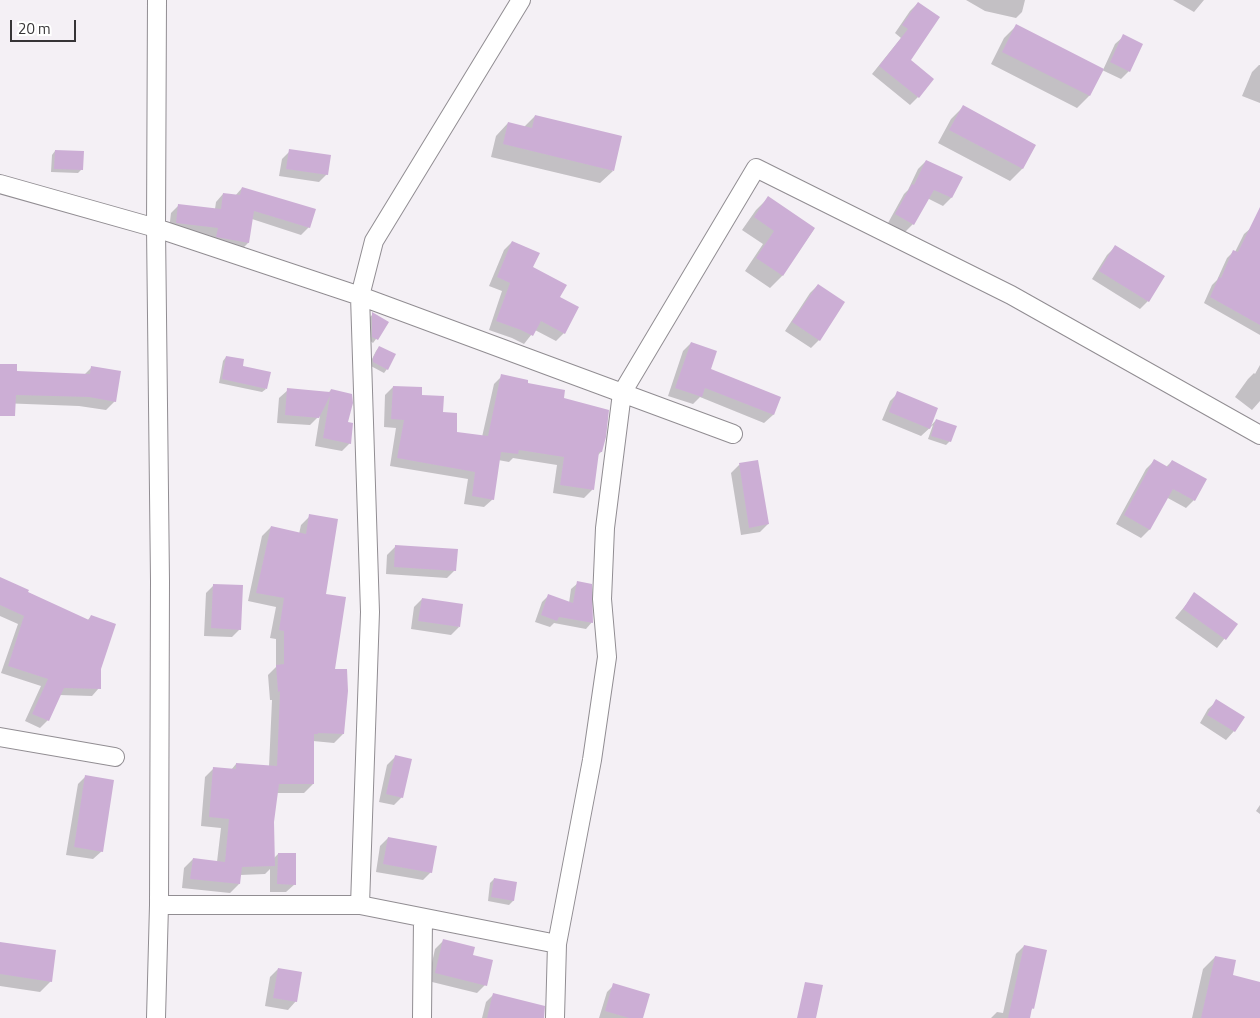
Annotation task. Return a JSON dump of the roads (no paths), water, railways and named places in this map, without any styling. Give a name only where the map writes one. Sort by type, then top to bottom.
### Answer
[{"type":"street","points":[[156,1018],[159,905],[160,581],[156,228],[157,0]]},
{"type":"street","points":[[360,905],[370,612],[360,296],[374,241],[522,0]]},
{"type":"street","points":[[555,1018],[557,944],[592,760],[607,657],[602,599],[605,528],[622,393],[756,168],[1011,295],[1260,435]]},
{"type":"street","points":[[0,184],[156,228],[360,296],[733,434]]},
{"type":"street","points":[[0,737],[115,757]]},
{"type":"street","points":[[159,905],[360,905],[557,944]]},
{"type":"street","points":[[422,1018],[423,918]]}]
